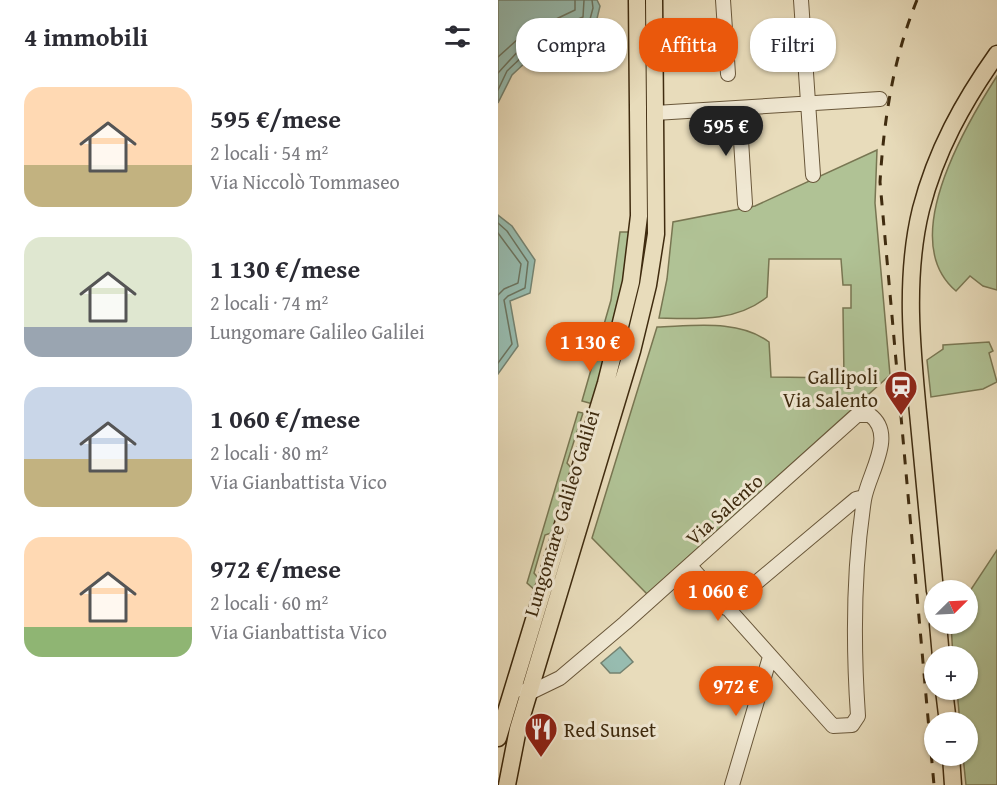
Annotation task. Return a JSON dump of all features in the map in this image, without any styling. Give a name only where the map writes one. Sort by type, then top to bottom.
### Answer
[{"type":"main road","name":"Lungomare Galileo Galilei","points":[[498,738],[606,383],[627,302],[638,235],[646,113],[648,2]]},
{"type":"main road","points":[[934,580],[914,375],[911,305],[914,255],[921,210],[941,149],[974,87],[997,54]]},
{"type":"main road","name":"Lungomare Galileo Galilei","points":[[507,785],[518,729],[641,318],[656,234],[646,113]]},
{"type":"main road","points":[[952,766],[953,785]]},
{"type":"street","points":[[723,0],[728,74]]},
{"type":"street","points":[[801,0],[813,175]]},
{"type":"street","points":[[646,113],[880,99]]},
{"type":"street","points":[[739,108],[746,204]]},
{"type":"street","name":"Via Salento","points":[[529,693],[560,678],[690,566],[857,415],[863,413],[873,417],[880,426],[881,440],[864,497]]},
{"type":"street","points":[[690,566],[726,608],[833,726],[852,724],[858,716],[853,594],[864,497],[856,499],[726,608]]},
{"type":"street","points":[[732,785],[770,657]]},
{"type":"street","points":[[512,688],[529,693]]},
{"type":"green space","points":[[997,76],[997,290],[983,286],[970,276],[956,291],[940,269],[933,243],[935,214],[942,184],[954,153]]},
{"type":"green space","points":[[877,150],[875,203],[890,375],[647,594],[592,538],[657,327],[700,325],[744,330],[769,342],[771,377],[844,378],[843,308],[851,308],[851,285],[843,285],[841,259],[769,259],[767,297],[755,305],[729,315],[716,317],[659,318],[667,279],[673,222],[755,206]]},
{"type":"green space","points":[[620,232],[632,232],[625,281],[593,404],[582,401],[611,300]]},
{"type":"green space","points":[[989,342],[993,351],[989,353],[997,382],[983,389],[931,397],[927,360],[943,349],[943,345]]},
{"type":"green space","points":[[578,412],[583,413],[567,463],[573,470],[554,532],[545,535],[534,573],[539,579],[536,591],[527,583]]},
{"type":"green space","points":[[997,550],[997,785],[966,785],[964,766],[978,766],[978,712],[959,712],[958,700],[978,700],[978,646],[952,646],[952,634],[978,634],[977,580]]},
{"type":"water","points":[[498,0],[597,0],[600,6],[597,18],[516,18],[516,71],[498,103]]},
{"type":"water","points":[[498,215],[512,226],[535,260],[530,293],[510,301],[518,346],[498,374]]},
{"type":"water","points":[[620,647],[633,662],[620,673],[610,673],[601,663]]},
{"type":"railway","points":[[917,0],[902,44],[891,90],[880,182],[934,785]]},
{"type":"place","name":"Gallipoli Via Salento","points":[[901,416]]},
{"type":"place","name":"Red Sunset","points":[[541,758]]}]
